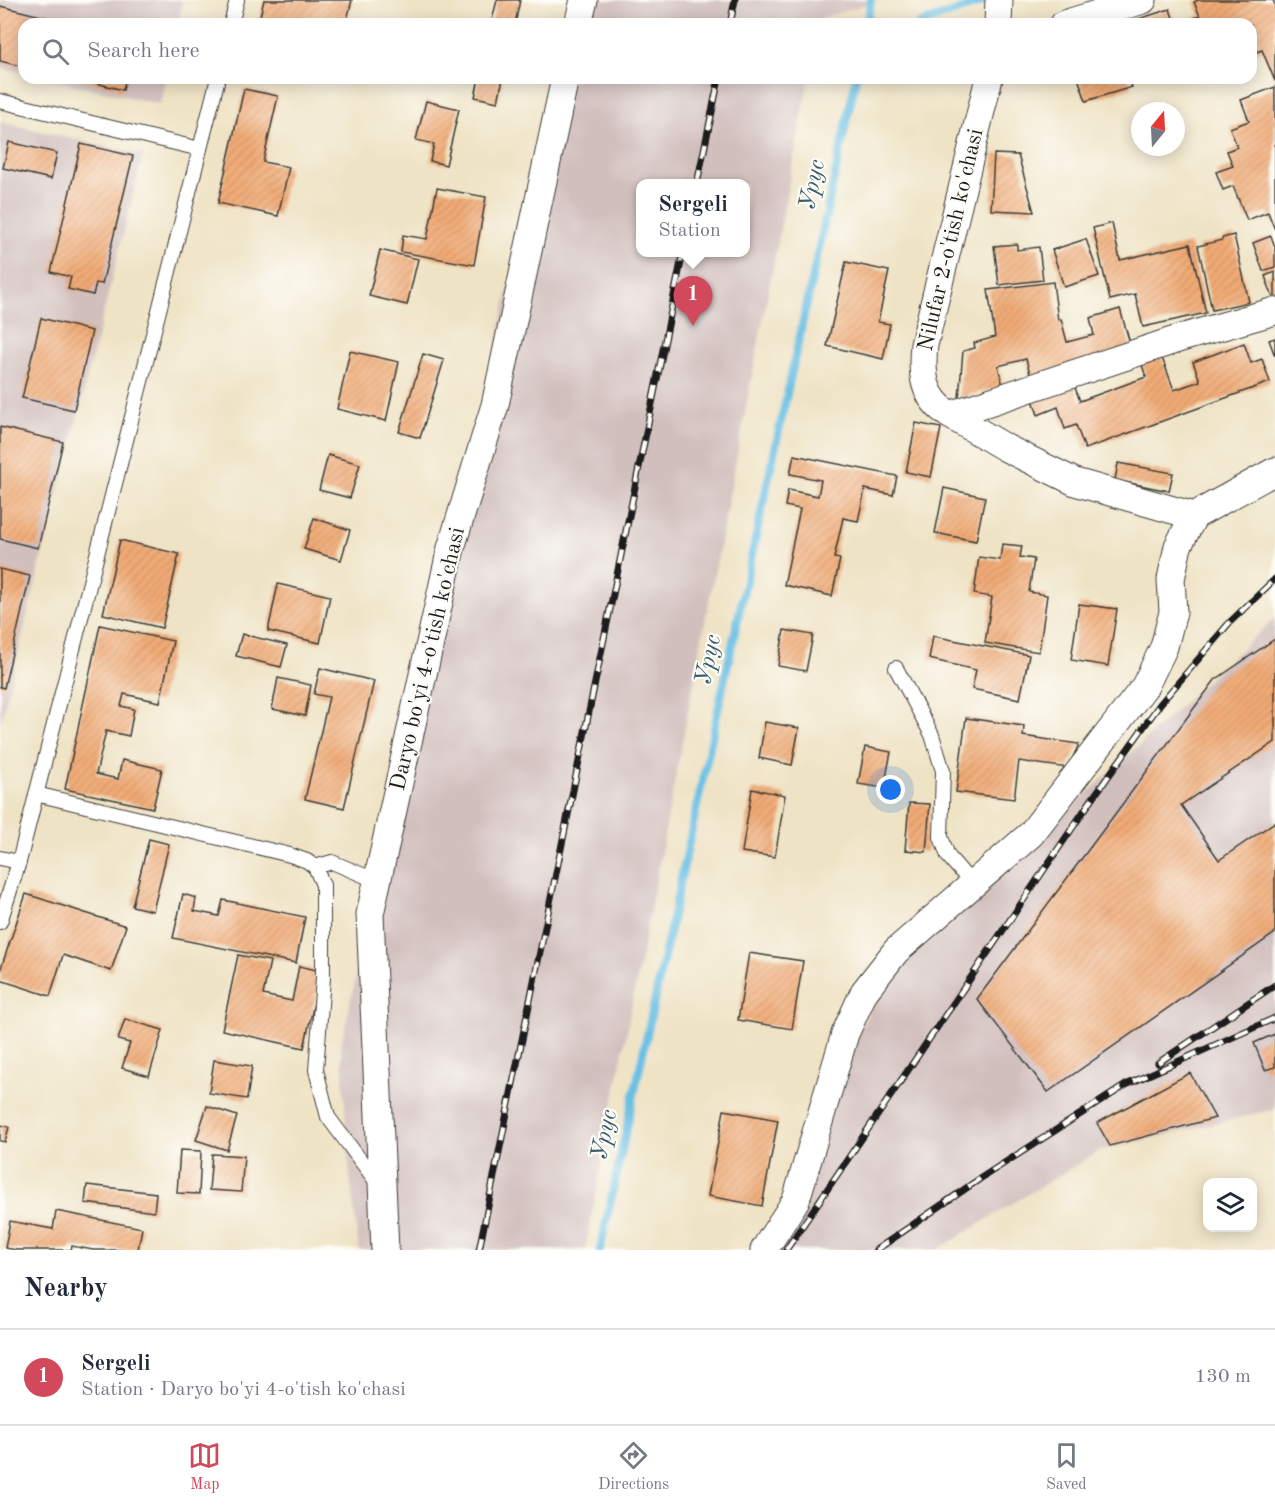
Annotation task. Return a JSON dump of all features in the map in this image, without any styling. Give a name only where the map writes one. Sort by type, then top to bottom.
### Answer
[{"type":"street","points":[[580,18],[584,0]]},
{"type":"street","points":[[998,18],[999,0]]},
{"type":"street","points":[[1084,18],[1143,0]]},
{"type":"street","name":"Daryo bo'yi 4-o'tish ko'chasi","points":[[385,1250],[370,914],[451,548],[495,405],[564,84]]},
{"type":"street","name":"Nilufar 2-o'tish ko'chasi","points":[[988,84],[924,345],[921,368],[928,394],[941,410],[1006,448],[1075,482],[1194,516]]},
{"type":"street","points":[[950,415],[1181,338],[1275,311]]},
{"type":"street","points":[[764,1250],[796,1200],[845,1035],[864,992],[896,951],[1031,834],[1145,686],[1164,647],[1173,612],[1171,579],[1178,546],[1194,516],[1275,471]]},
{"type":"lane","points":[[232,18],[237,0]]},
{"type":"lane","points":[[0,922],[19,862],[216,84]]},
{"type":"lane","points":[[0,101],[200,149]]},
{"type":"lane","points":[[896,668],[932,735],[943,771],[941,837],[948,856],[973,885]]},
{"type":"lane","points":[[36,794],[290,855],[315,867],[323,885],[323,978],[316,1070],[328,1117],[382,1189]]},
{"type":"lane","points":[[0,858],[19,862]]},
{"type":"lane","points":[[315,867],[332,862],[377,881]]},
{"type":"shaded area","points":[[0,0],[183,0],[179,18],[18,18],[18,72],[0,68]]},
{"type":"shaded area","points":[[572,0],[880,0],[821,18],[568,18]]},
{"type":"shaded area","points":[[71,84],[165,84],[160,104]]},
{"type":"shaded area","points":[[554,84],[808,84],[585,1250],[359,1250],[349,1168],[341,1045]]},
{"type":"shaded area","points":[[0,122],[143,155],[0,724]]},
{"type":"shaded area","points":[[1275,618],[1275,1109],[1099,1151],[937,1250],[774,1250],[856,1039],[880,987]]},
{"type":"building","points":[[264,0],[352,0],[348,18],[260,18]]},
{"type":"building","points":[[497,0],[520,0],[516,18],[492,18]]},
{"type":"building","points":[[1198,0],[1273,0],[1275,5],[1275,81],[1262,50],[1257,52],[1257,18],[1194,18],[1200,16],[1194,2]]},
{"type":"building","points":[[0,6],[49,18],[18,18],[18,66],[0,61]]},
{"type":"building","points":[[1170,9],[1173,18],[1142,18]]},
{"type":"building","points":[[100,84],[124,84],[123,90]]},
{"type":"building","points":[[478,84],[502,84],[498,102],[475,97]]},
{"type":"building","points":[[1080,84],[1131,84],[1132,87],[1086,101]]},
{"type":"building","points":[[1275,87],[1275,230],[1268,212],[1247,220],[1233,186],[1223,190],[1216,172],[1233,166],[1227,151],[1237,147],[1230,128],[1249,121],[1241,100]]},
{"type":"building","points":[[244,89],[278,96],[263,162],[289,167],[278,216],[218,203]]},
{"type":"building","points":[[426,101],[459,109],[446,165],[430,161],[434,144],[416,140]]},
{"type":"building","points":[[9,142],[57,153],[51,179],[3,168]]},
{"type":"building","points":[[81,144],[133,156],[102,284],[96,283],[93,295],[68,289],[71,277],[51,272]]},
{"type":"building","points":[[994,154],[1018,155],[1034,212],[991,210]]},
{"type":"building","points":[[437,188],[486,197],[474,265],[401,252],[403,235],[427,239]]},
{"type":"building","points":[[1112,223],[1120,260],[1190,244],[1206,313],[1143,327],[1135,294],[1110,300],[1093,228]]},
{"type":"building","points":[[1234,235],[1249,302],[1212,310],[1198,246]]},
{"type":"building","points":[[1271,236],[1275,247],[1275,267],[1263,271],[1253,243]]},
{"type":"building","points":[[1086,239],[1099,276],[1064,287],[1052,250]]},
{"type":"building","points":[[1017,244],[1017,250],[1039,247],[1043,280],[999,285],[994,246]]},
{"type":"building","points":[[380,250],[418,259],[407,305],[369,296]]},
{"type":"building","points":[[846,262],[889,271],[878,322],[890,324],[883,359],[827,346]]},
{"type":"building","points":[[1275,272],[1275,303],[1265,276]]},
{"type":"building","points":[[1053,282],[1058,320],[1061,319],[1067,342],[1094,335],[1090,318],[1120,309],[1132,350],[1032,381],[1026,359],[998,366],[1003,386],[959,398],[963,351],[975,348],[974,343],[995,337],[988,290]]},
{"type":"building","points":[[41,318],[92,331],[74,410],[22,398]]},
{"type":"building","points":[[1275,338],[1275,356],[1269,340]]},
{"type":"building","points":[[1244,343],[1251,363],[1262,359],[1270,382],[1085,449],[1076,425],[1065,429],[1058,407],[1038,415],[1033,400],[1074,385],[1080,401],[1146,377],[1141,362],[1161,355],[1174,390],[1200,381],[1193,362]]},
{"type":"building","points":[[350,351],[399,362],[386,421],[337,409]]},
{"type":"building","points":[[423,354],[444,360],[420,438],[399,432]]},
{"type":"building","points":[[916,423],[941,428],[931,477],[906,472]]},
{"type":"building","points":[[0,427],[63,442],[38,548],[0,539]]},
{"type":"building","points":[[328,455],[360,464],[350,498],[319,490]]},
{"type":"building","points":[[794,455],[897,476],[893,495],[865,489],[858,521],[843,518],[834,558],[840,559],[832,596],[784,585],[800,509],[785,506],[788,490],[818,496],[821,480],[790,474]]},
{"type":"building","points":[[1118,463],[1173,473],[1169,491],[1115,480]]},
{"type":"building","points":[[944,488],[985,497],[976,541],[935,533]]},
{"type":"building","points":[[314,518],[350,530],[341,560],[304,549]]},
{"type":"building","points":[[120,540],[179,554],[162,628],[103,614]]},
{"type":"building","points":[[1002,544],[1022,546],[1020,557],[1034,559],[1029,592],[1047,595],[1039,652],[985,643],[992,597],[974,594],[979,557],[1000,560]]},
{"type":"building","points":[[0,569],[30,576],[4,688],[0,687]]},
{"type":"building","points":[[278,584],[330,596],[320,643],[268,631]]},
{"type":"building","points":[[1079,604],[1117,609],[1108,666],[1071,660]]},
{"type":"building","points":[[100,625],[173,641],[160,702],[124,694],[121,706],[134,709],[129,736],[106,731],[96,774],[118,779],[122,760],[162,769],[153,808],[65,789]]},
{"type":"building","points":[[784,630],[813,635],[806,671],[778,666]]},
{"type":"building","points":[[242,634],[287,645],[281,667],[236,656]]},
{"type":"building","points":[[933,636],[1029,655],[1020,699],[972,689],[976,670],[929,659]]},
{"type":"building","points":[[1275,639],[1275,742],[1181,805],[1219,860],[1275,822],[1275,933],[1048,1092],[977,999],[1215,680]]},
{"type":"building","points":[[320,668],[374,681],[344,808],[305,799],[329,697],[314,694]]},
{"type":"building","points":[[278,678],[311,685],[305,716],[272,709]]},
{"type":"building","points":[[966,718],[1024,726],[1023,736],[1079,744],[1068,768],[1019,761],[1014,799],[956,792]]},
{"type":"building","points":[[765,722],[799,728],[792,765],[759,758]]},
{"type":"building","points":[[865,747],[891,752],[884,788],[858,784]]},
{"type":"building","points":[[752,789],[785,795],[775,857],[742,852]]},
{"type":"building","points":[[909,803],[930,804],[926,852],[905,850]]},
{"type":"building","points":[[149,839],[169,844],[153,911],[132,906]]},
{"type":"building","points":[[26,894],[126,926],[111,971],[63,955],[50,996],[0,980],[0,971]]},
{"type":"building","points":[[183,894],[196,898],[194,911],[219,916],[223,900],[305,917],[296,963],[173,938]]},
{"type":"building","points":[[749,953],[803,961],[792,1029],[738,1020]]},
{"type":"building","points":[[238,955],[270,961],[263,995],[292,1001],[299,966],[321,971],[304,1048],[222,1030]]},
{"type":"building","points":[[125,1019],[163,1030],[149,1076],[122,1068],[130,1043],[118,1040]]},
{"type":"building","points":[[1275,1034],[1275,1067],[1265,1070],[1254,1043]]},
{"type":"building","points":[[214,1060],[252,1066],[247,1099],[209,1093]]},
{"type":"building","points":[[1190,1073],[1215,1118],[1110,1146],[1097,1123]]},
{"type":"building","points":[[207,1106],[237,1116],[227,1150],[196,1140]]},
{"type":"building","points":[[724,1110],[778,1120],[762,1206],[708,1196]]},
{"type":"building","points":[[0,1125],[9,1127],[5,1142],[0,1141]]},
{"type":"building","points":[[180,1150],[201,1151],[199,1194],[177,1193]]},
{"type":"building","points":[[212,1154],[244,1156],[241,1192],[209,1190]]},
{"type":"building","points":[[87,1185],[156,1193],[154,1212],[85,1203]]},
{"type":"building","points":[[56,1211],[142,1228],[138,1250],[93,1250],[72,1246],[71,1250],[5,1248],[10,1221],[53,1229]]},
{"type":"waterway","name":"Урус","points":[[868,18],[871,0]]},
{"type":"waterway","points":[[936,18],[988,0]]},
{"type":"waterway","name":"Урус","points":[[600,1250],[855,84]]},
{"type":"railway","points":[[731,18],[735,0]]},
{"type":"railway","points":[[698,179],[718,84]]},
{"type":"railway","points":[[479,1250],[682,257]]},
{"type":"railway","points":[[786,1250],[1090,802],[1160,704],[1230,622],[1275,579]]},
{"type":"railway","points":[[1158,1063],[1275,985]]},
{"type":"railway","points":[[876,1250],[981,1178],[1126,1085],[1275,1018]]},
{"type":"place","name":"Sergeli","points":[[693,326]]}]
